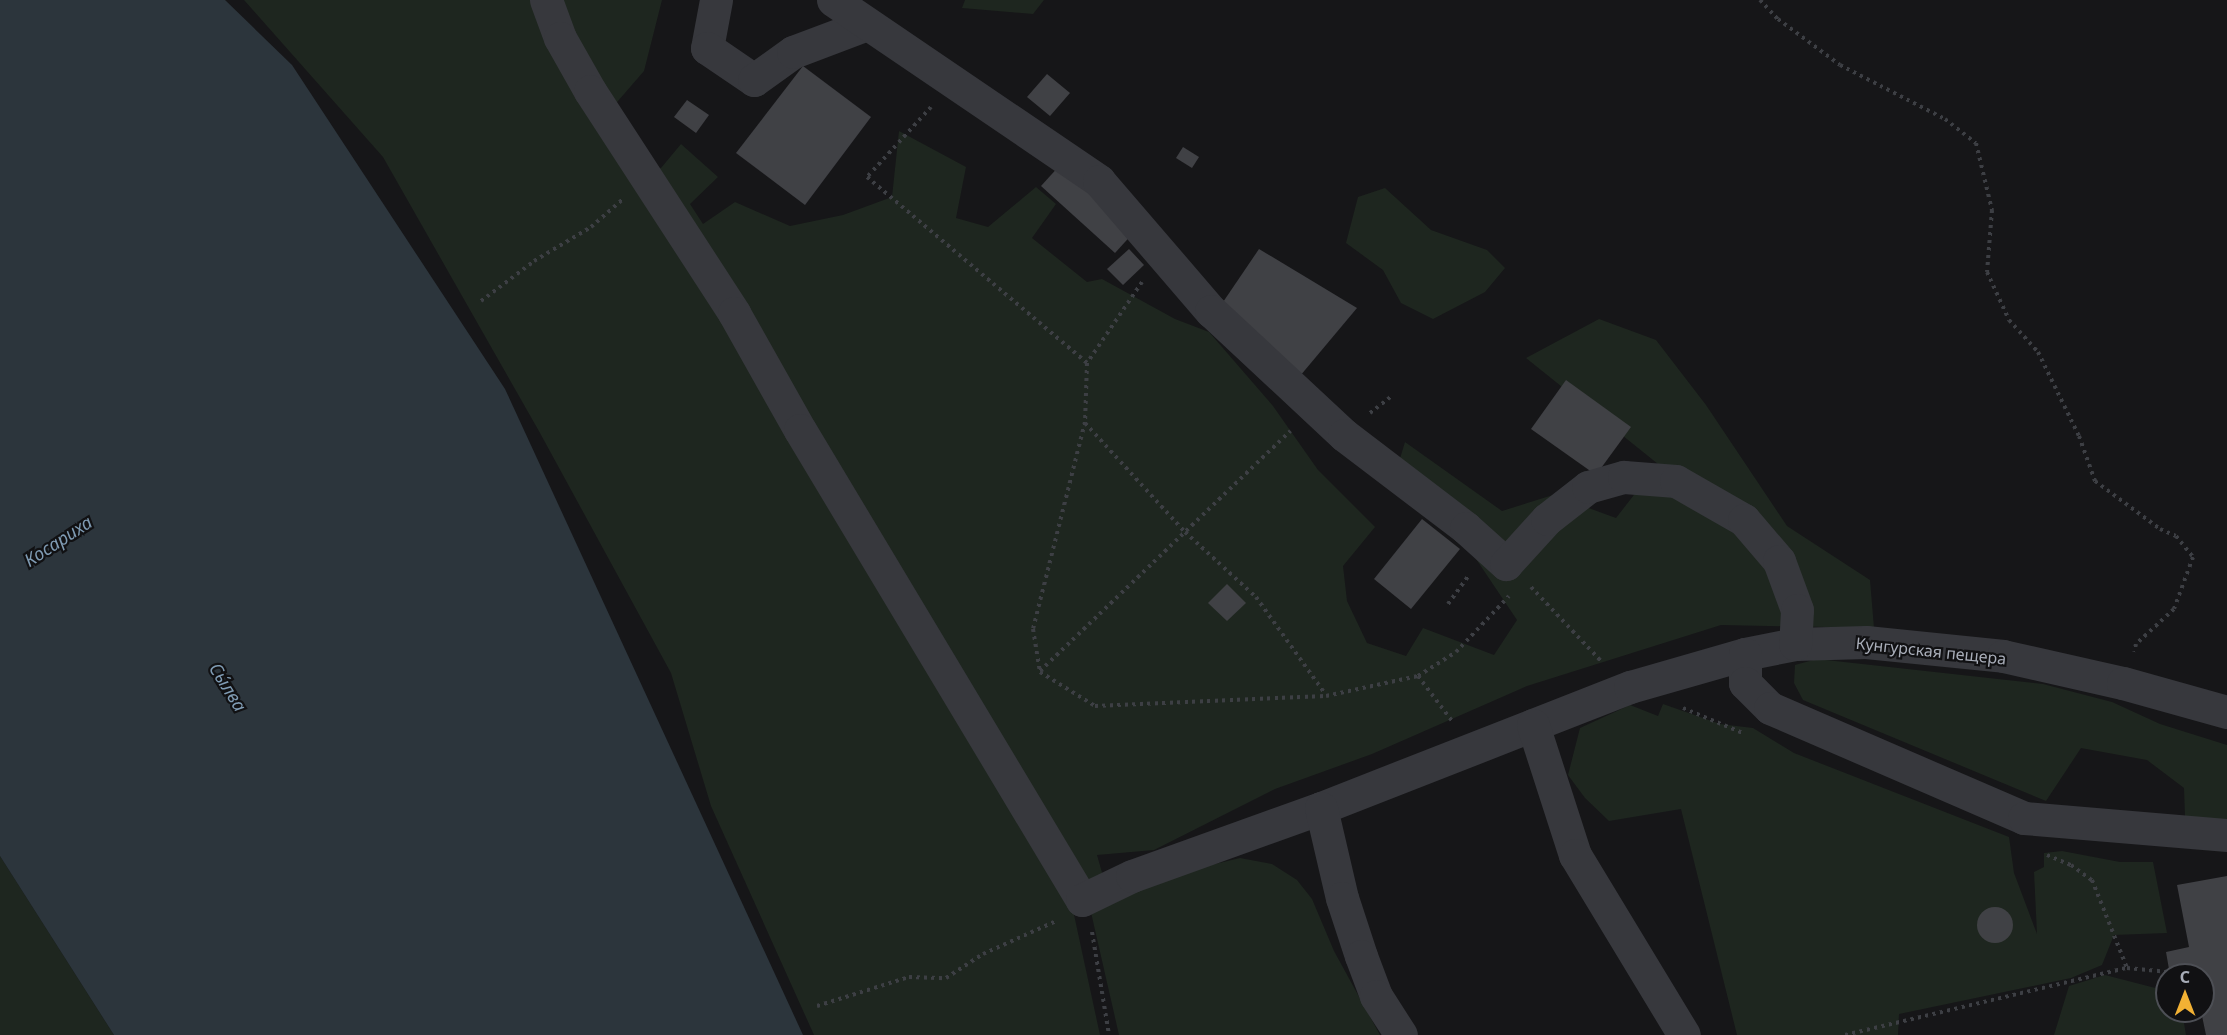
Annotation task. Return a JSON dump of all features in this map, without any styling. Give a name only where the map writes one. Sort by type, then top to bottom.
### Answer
[{"type":"street","points":[[546,0],[560,38],[590,91],[734,313],[800,430],[1084,904]]},
{"type":"street","points":[[716,0],[708,48],[754,80],[793,52],[867,24]]},
{"type":"street","points":[[833,0],[1099,181],[1163,252],[1211,311],[1314,408],[1506,564],[1547,519],[1587,487],[1624,477],[1676,481],[1744,520],[1779,561],[1797,610],[1795,644]]},
{"type":"street","name":"Кунгурская пещера","points":[[1084,904],[1132,876],[1321,808],[1630,687],[1745,654],[1795,644],[1866,642],[2002,656],[2123,683],[2227,712]]},
{"type":"street","points":[[1745,654],[1745,683],[1770,708],[2024,818],[2227,835]]},
{"type":"street","points":[[1533,725],[1575,855],[1684,1035]]},
{"type":"street","points":[[1321,808],[1342,898],[1361,956],[1376,996],[1401,1035]]},
{"type":"path","points":[[1760,0],[1778,19],[1840,65],[1945,119],[1976,143],[1992,210],[1987,272],[2009,320],[2038,352],[2079,436],[2095,481],[2160,529],[2176,536],[2193,557],[2174,609],[2136,644],[2123,683]]},
{"type":"path","points":[[954,82],[867,177],[1087,363]]},
{"type":"path","points":[[481,301],[534,261],[591,227],[630,193],[652,188]]},
{"type":"path","points":[[1163,252],[1087,363],[1085,422],[1033,629],[1040,672],[1095,706],[1326,696],[1418,676],[1456,652],[1517,589]]},
{"type":"path","points":[[1040,672],[1314,408]]},
{"type":"path","points":[[1085,422],[1185,532],[1256,597],[1326,696]]},
{"type":"path","points":[[1560,614],[1581,637]]},
{"type":"path","points":[[1418,676],[1452,720],[1468,749]]},
{"type":"path","points":[[817,1006],[909,977],[946,978],[983,954],[1084,904],[1104,989],[1109,1035]]},
{"type":"path","points":[[1845,1035],[2055,988],[2127,968],[2155,971]]},
{"type":"shaded area","points":[[244,0],[662,0],[644,71],[605,116],[642,172],[661,168],[681,144],[718,177],[690,204],[703,224],[735,202],[790,226],[843,215],[892,197],[899,131],[966,167],[956,218],[988,227],[1036,187],[1056,204],[1032,238],[1087,282],[1102,279],[1175,319],[1209,332],[1273,406],[1318,470],[1375,527],[1343,566],[1347,601],[1367,643],[1406,656],[1423,628],[1494,655],[1517,620],[1468,547],[1398,465],[1405,442],[1502,511],[1553,495],[1616,518],[1658,464],[1526,358],[1599,319],[1656,340],[1706,405],[1787,526],[1870,580],[1874,628],[1721,625],[1527,686],[1372,754],[1275,789],[1154,850],[1097,855],[1109,897],[1111,889],[1240,858],[1272,864],[1297,880],[1312,899],[1334,951],[1380,1035],[1119,1035],[1090,908],[1073,910],[1100,1035],[814,1035],[711,806],[671,673],[540,433],[383,157]]},
{"type":"shaded area","points":[[965,0],[1044,0],[1033,14],[962,8]]},
{"type":"shaded area","points":[[1385,188],[1431,230],[1487,250],[1505,268],[1485,292],[1433,319],[1401,303],[1383,270],[1346,243],[1358,197]]},
{"type":"shaded area","points":[[1817,659],[2043,684],[2112,702],[2160,724],[2227,745],[2227,822],[2185,817],[2184,788],[2147,760],[2081,748],[2046,801],[1803,700],[1794,683],[1795,665]]},
{"type":"shaded area","points":[[1663,704],[1720,724],[1753,728],[1794,753],[2009,837],[2014,873],[2037,934],[2034,872],[2044,867],[2044,853],[2062,851],[2120,862],[2153,862],[2167,933],[2114,935],[2102,965],[2071,978],[1899,1014],[1898,1035],[1737,1035],[1681,809],[1609,821],[1585,798],[1568,775],[1580,728],[1630,705],[1658,716]]},
{"type":"shaded area","points":[[0,856],[114,1035],[0,1035]]},
{"type":"shaded area","points":[[2105,975],[2155,988],[2155,1023],[2184,1023],[2186,1035],[2054,1035],[2069,986]]},
{"type":"water","points":[[0,0],[225,0],[292,65],[505,389],[803,1035],[114,1035],[0,856]]},
{"type":"building","points":[[803,66],[871,117],[805,205],[736,153]]},
{"type":"building","points":[[1047,74],[1070,93],[1050,116],[1027,97]]},
{"type":"building","points":[[687,100],[709,115],[696,133],[674,117]]},
{"type":"building","points":[[1183,147],[1199,157],[1192,168],[1176,158]]},
{"type":"building","points":[[1061,164],[1135,231],[1115,253],[1041,186]]},
{"type":"building","points":[[1129,249],[1144,265],[1123,285],[1107,269]]},
{"type":"building","points":[[1259,249],[1357,308],[1300,376],[1219,308]]},
{"type":"building","points":[[1566,380],[1631,427],[1596,475],[1531,429]]},
{"type":"building","points":[[1422,519],[1460,549],[1411,609],[1374,579]]},
{"type":"building","points":[[1227,584],[1246,603],[1227,621],[1208,603]]},
{"type":"building","points":[[2227,876],[2227,1035],[2206,1035],[2204,1023],[2215,1023],[2215,963],[2168,963],[2166,952],[2189,947],[2177,885]]},
{"type":"building","points":[[1995,907],[2007,913],[2013,925],[2007,937],[1995,943],[1983,937],[1977,925],[1983,913]]},
{"type":"water label","name":"Косариха","points":[[58,541]]},
{"type":"water label","name":"Сы́лва","points":[[228,687]]}]
